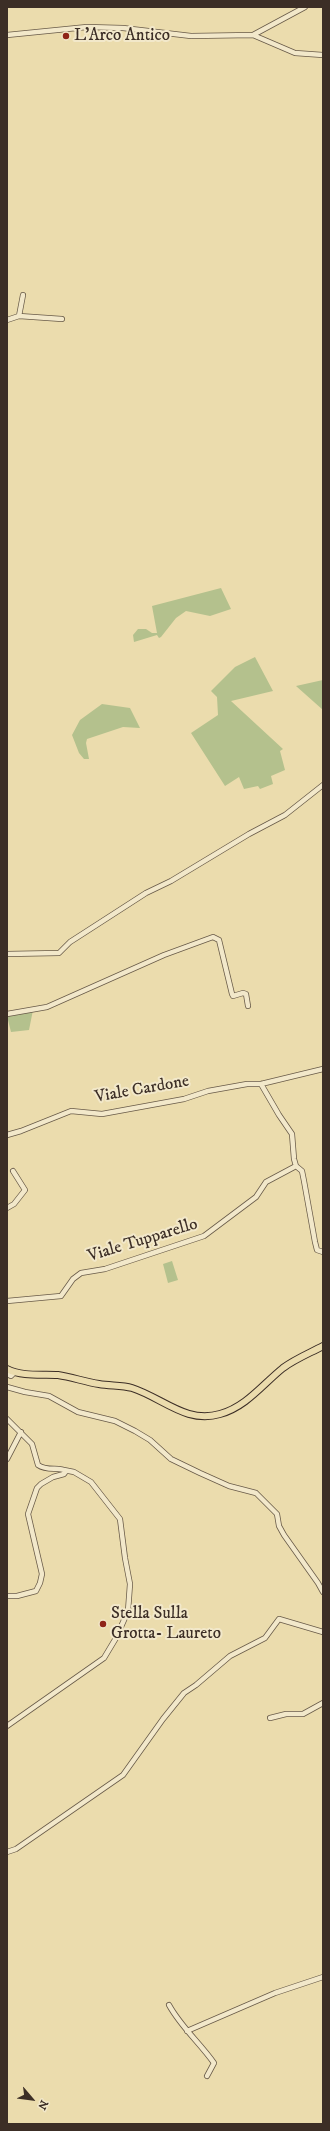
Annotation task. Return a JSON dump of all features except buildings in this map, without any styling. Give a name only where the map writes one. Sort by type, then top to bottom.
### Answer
[{"type":"main road","points":[[7,1369],[14,1373],[58,1376],[102,1385],[132,1388],[182,1413],[194,1416],[207,1416],[220,1414],[248,1399],[273,1376],[293,1362],[323,1346]]},
{"type":"main road","points":[[293,1362],[323,1349]]},
{"type":"street","points":[[253,35],[305,7]]},
{"type":"street","points":[[7,35],[87,27],[123,28],[191,36],[253,35],[295,53],[323,55]]},
{"type":"street","points":[[19,316],[23,295]]},
{"type":"street","points":[[7,320],[19,316],[62,319]]},
{"type":"street","points":[[7,954],[59,953],[70,942],[146,893],[171,881],[285,814],[323,785]]},
{"type":"street","points":[[7,1014],[47,1007],[157,958],[213,937],[219,940],[233,996],[243,993],[246,994],[248,1006]]},
{"type":"street","name":"Viale Cardone","points":[[7,1135],[21,1132],[71,1111],[102,1114],[184,1099],[208,1091],[247,1084],[261,1084],[323,1069]]},
{"type":"street","points":[[261,1084],[292,1134],[296,1166],[302,1171],[317,1250],[323,1252]]},
{"type":"street","name":"Viale Tupparello","points":[[7,1301],[61,1296],[73,1280],[82,1273],[105,1269],[204,1236],[256,1197],[266,1182],[296,1166]]},
{"type":"street","points":[[7,1208],[14,1204],[25,1190],[13,1171]]},
{"type":"street","points":[[7,1374],[11,1376],[14,1373]]},
{"type":"street","points":[[7,1387],[49,1396],[78,1412],[115,1421],[140,1434],[171,1459],[200,1474],[229,1486],[256,1493],[277,1514],[279,1526],[284,1535],[323,1592]]},
{"type":"street","points":[[7,1419],[32,1444],[38,1465],[45,1469],[74,1472],[92,1482],[120,1519],[130,1584],[128,1611],[116,1638],[104,1658],[7,1726]]},
{"type":"street","points":[[7,1459],[21,1432]]},
{"type":"street","points":[[7,1596],[17,1596],[36,1591],[40,1583],[42,1574],[28,1514],[37,1488],[48,1479],[64,1474],[66,1471],[64,1470]]},
{"type":"street","points":[[7,1852],[16,1849],[123,1775],[163,1719],[184,1693],[196,1685],[230,1656],[265,1638],[278,1619],[323,1632]]},
{"type":"street","points":[[270,1718],[286,1714],[303,1714],[323,1703]]},
{"type":"street","points":[[187,2030],[275,1993],[323,1977]]},
{"type":"street","points":[[169,2005],[178,2020],[214,2063],[207,2076]]},
{"type":"green space","points":[[221,588],[231,609],[210,616],[186,611],[176,618],[161,637],[159,638],[157,635],[134,642],[133,635],[138,629],[146,629],[152,633],[157,633],[152,606]]},
{"type":"green space","points":[[255,657],[273,691],[231,701],[283,749],[280,751],[285,770],[271,776],[273,784],[260,789],[258,786],[244,789],[239,777],[225,786],[191,733],[218,715],[217,697],[211,691],[235,667]]},
{"type":"green space","points":[[323,680],[323,710],[296,686]]},
{"type":"green space","points":[[102,704],[130,708],[140,728],[123,727],[87,739],[86,743],[89,759],[84,759],[79,753],[72,735],[80,720]]},
{"type":"green space","points":[[33,1010],[29,1030],[11,1032],[7,1016]]},
{"type":"green space","points":[[172,1261],[178,1280],[168,1283],[163,1264]]},
{"type":"place","name":"L'Arco Antico","points":[[66,36]]},
{"type":"place","name":"Stella Sulla Grotta- Laureto","points":[[103,1624]]}]
